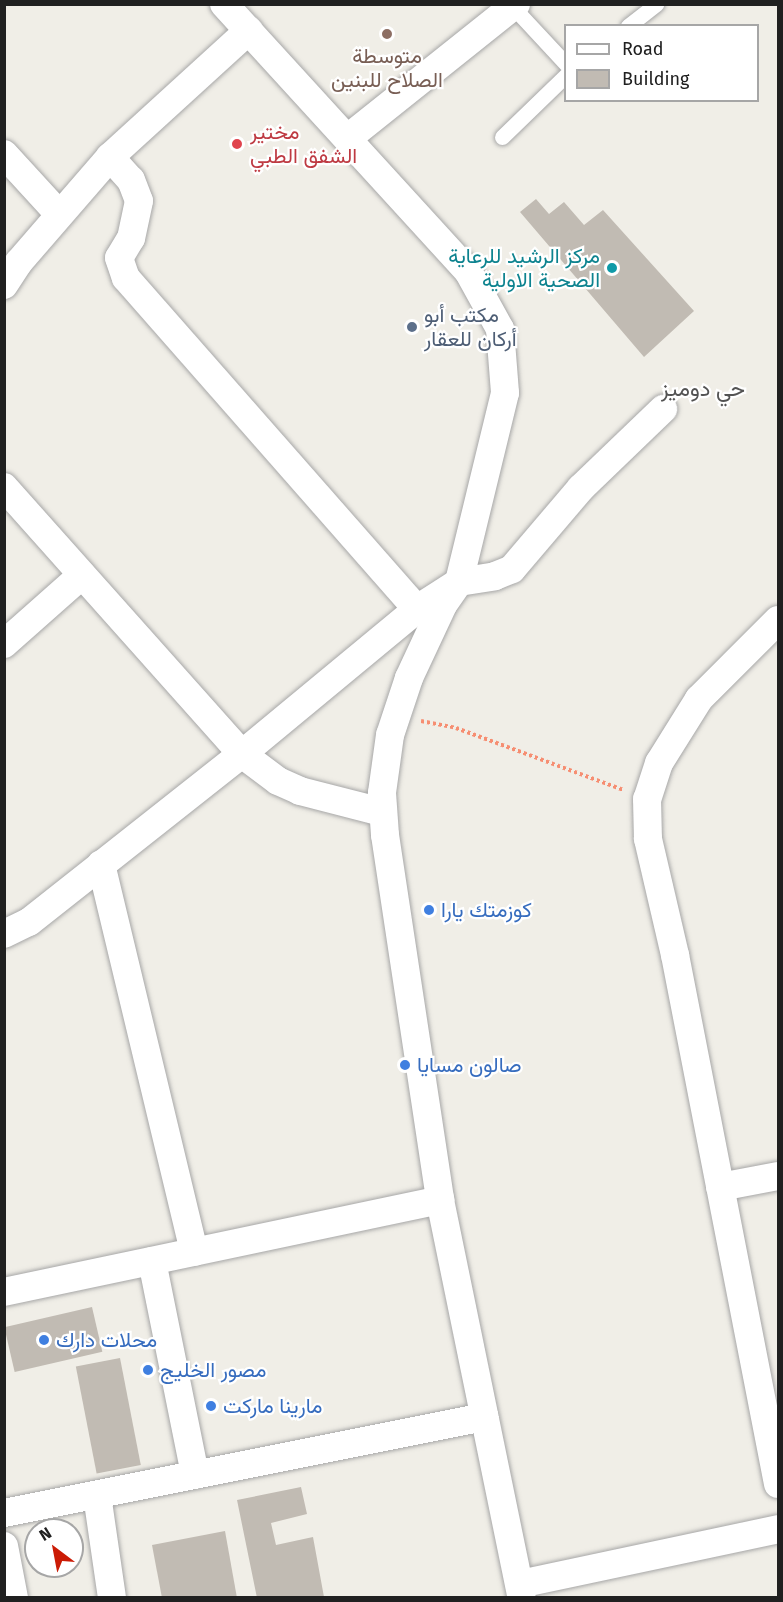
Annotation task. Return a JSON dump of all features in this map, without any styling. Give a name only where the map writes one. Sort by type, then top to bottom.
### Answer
[{"type":"street","points":[[224,4],[468,271],[500,329],[505,393],[459,582],[443,605],[425,641],[396,716],[386,754],[382,812],[440,1200],[521,1591],[778,1529]]},
{"type":"street","points":[[348,138],[514,6]]},
{"type":"street","points":[[4,285],[19,262],[58,214],[110,157],[249,30]]},
{"type":"street","points":[[4,154],[58,214]]},
{"type":"street","points":[[110,157],[131,180],[139,201],[131,238],[119,258],[126,278],[417,609]]},
{"type":"street","points":[[4,934],[29,922],[242,754],[417,609],[459,582],[495,576],[512,568],[581,488],[663,409]]},
{"type":"street","points":[[4,487],[242,754],[278,781],[300,791],[382,812]]},
{"type":"street","points":[[4,644],[81,575]]},
{"type":"street","points":[[778,622],[699,699],[659,763],[647,799],[648,839],[675,955],[778,1484]]},
{"type":"street","points":[[101,864],[194,1252]]},
{"type":"street","points":[[720,1187],[778,1176]]},
{"type":"street","points":[[4,1292],[440,1200]]},
{"type":"street","points":[[152,1261],[195,1475]]},
{"type":"street","points":[[4,1513],[485,1417]]},
{"type":"street","points":[[97,1495],[112,1598]]},
{"type":"street","points":[[4,1546],[14,1598]]},
{"type":"lane","points":[[631,24],[656,4]]},
{"type":"lane","points":[[514,6],[564,62]]},
{"type":"lane","points":[[502,137],[564,77]]},
{"type":"path","points":[[396,716],[456,728],[647,799]]},
{"type":"building","name":"مركز الرشيد للرعاية الصحية الاولية","points":[[536,199],[549,214],[564,202],[584,225],[603,210],[694,311],[644,357],[520,212]]},
{"type":"building","points":[[92,1307],[102,1352],[15,1372],[4,1327]]},
{"type":"building","points":[[120,1358],[141,1465],[97,1474],[76,1367]]},
{"type":"building","points":[[301,1487],[307,1514],[271,1523],[276,1545],[313,1537],[324,1597],[257,1598],[237,1500]]},
{"type":"building","points":[[225,1531],[237,1598],[162,1598],[152,1545]]},
{"type":"place","name":"متوسطة الصلاح للبنين","points":[[387,34]]},
{"type":"place","name":"مختير الشفق الطبي","points":[[237,144]]},
{"type":"place","name":"مركز الرشيد للرعاية الصحية الاولية","points":[[612,268]]},
{"type":"place","name":"مكتب أبو أركان للعقار","points":[[412,327]]},
{"type":"place","name":"كوزمتك يارا","points":[[429,910]]},
{"type":"place","name":"صالون مسايا","points":[[405,1065]]},
{"type":"place","name":"محلات دارك","points":[[44,1340]]},
{"type":"place","name":"مصور الخليج","points":[[148,1370]]},
{"type":"place","name":"مارينا ماركت","points":[[211,1406]]},
{"type":"district","name":"حي دوميز","points":[[703,389]]}]
